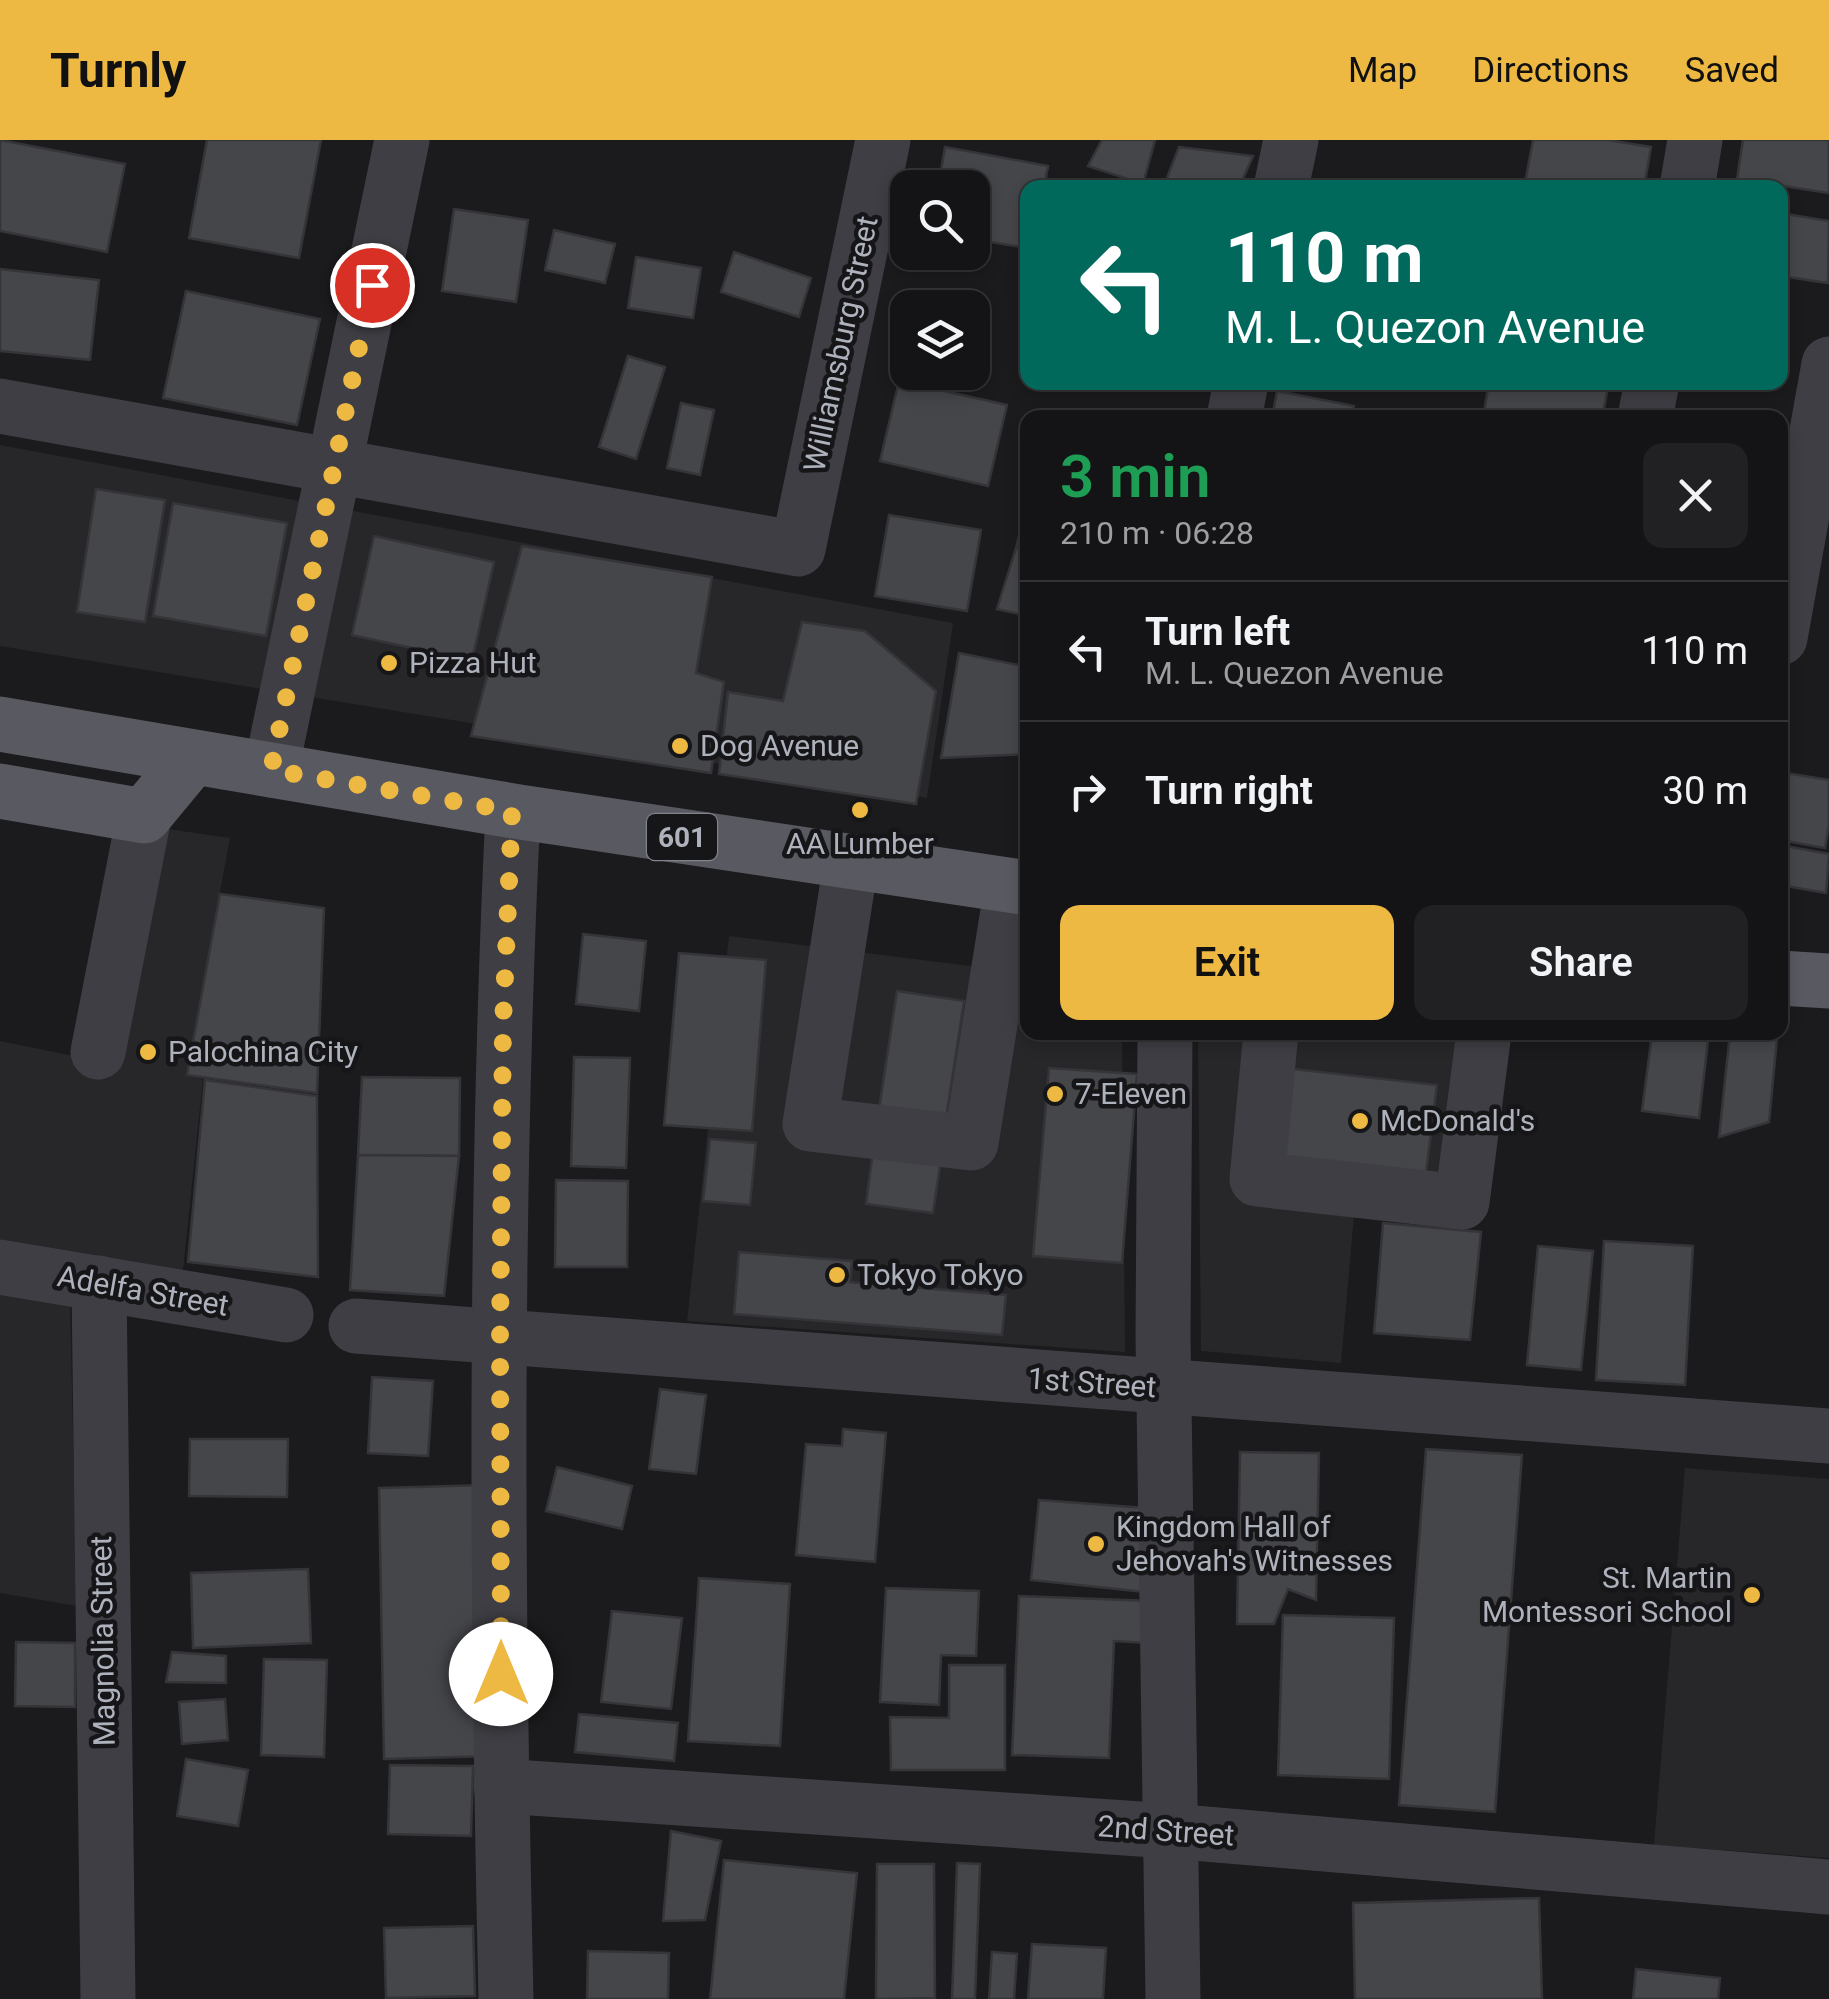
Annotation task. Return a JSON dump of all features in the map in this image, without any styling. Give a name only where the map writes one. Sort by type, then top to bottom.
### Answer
[{"type":"main road","name":"601","points":[[0,724],[512,811],[1020,887]]},
{"type":"main road","points":[[0,791],[144,816],[192,758]]},
{"type":"main road","points":[[1788,978],[1829,981]]},
{"type":"street","points":[[271,770],[402,140]]},
{"type":"street","name":"Williamsburg Street","points":[[334,466],[798,549],[884,140]]},
{"type":"street","points":[[1283,180],[1291,140]]},
{"type":"street","points":[[1688,180],[1696,140]]},
{"type":"street","points":[[1788,593],[1829,364]]},
{"type":"street","points":[[0,406],[334,466]]},
{"type":"street","points":[[506,1999],[501,1786],[500,1338],[503,1024],[512,811]]},
{"type":"street","points":[[98,1052],[144,816]]},
{"type":"street","points":[[851,862],[810,1124],[970,1142],[1020,887]]},
{"type":"street","points":[[1165,1040],[1164,1388],[1173,1999]]},
{"type":"street","points":[[1269,1040],[1258,1179],[1462,1202],[1483,1040]]},
{"type":"street","name":"Adelfa Street","points":[[0,1266],[286,1316]]},
{"type":"street","name":"Magnolia Street","points":[[99,1284],[108,1999]]},
{"type":"street","name":"1st Street","points":[[356,1326],[1829,1436]]},
{"type":"street","name":"2nd Street","points":[[501,1786],[1170,1831],[1829,1888]]},
{"type":"shaded area","points":[[0,445],[953,623],[927,798],[0,646]]},
{"type":"shaded area","name":"Palochina City","points":[[168,829],[230,838],[186,1075],[203,1079],[182,1280],[0,1246],[0,1041],[104,1062]]},
{"type":"shaded area","points":[[729,936],[1020,972],[1020,1040],[1122,1040],[1125,1352],[687,1321]]},
{"type":"shaded area","points":[[1198,1040],[1465,1040],[1447,1201],[1356,1192],[1341,1363],[1201,1351]]},
{"type":"shaded area","points":[[0,1292],[70,1304],[77,1606],[0,1593]]},
{"type":"shaded area","name":"St. Martin Montessori School","points":[[1685,1468],[1829,1479],[1829,1858],[1654,1845]]},
{"type":"building","points":[[0,140],[125,164],[107,252],[0,231]]},
{"type":"building","points":[[207,140],[321,140],[299,258],[189,238]]},
{"type":"building","points":[[1102,140],[1155,140],[1144,180],[1131,180],[1088,166]]},
{"type":"building","points":[[1533,140],[1608,140],[1651,147],[1645,180],[1526,180]]},
{"type":"building","points":[[1743,140],[1829,140],[1829,193],[1788,187],[1788,180],[1737,179]]},
{"type":"building","points":[[945,147],[1048,166],[1045,180],[1020,180],[1020,247],[990,242],[990,170],[941,170]]},
{"type":"building","points":[[1179,147],[1253,156],[1242,180],[1166,180]]},
{"type":"building","points":[[454,209],[528,220],[516,302],[442,291]]},
{"type":"building","points":[[1788,214],[1829,221],[1828,283],[1788,277]]},
{"type":"building","points":[[554,230],[615,244],[605,283],[545,270]]},
{"type":"building","points":[[734,252],[811,278],[799,317],[721,292]]},
{"type":"building","points":[[636,257],[701,268],[693,318],[628,308]]},
{"type":"building","points":[[0,269],[99,280],[90,360],[0,351]]},
{"type":"building","points":[[186,291],[320,319],[297,425],[163,398]]},
{"type":"building","points":[[628,356],[665,367],[636,459],[599,447]]},
{"type":"building","points":[[897,390],[940,390],[1007,405],[988,486],[880,461]]},
{"type":"building","points":[[1488,390],[1607,390],[1604,410],[1484,410]]},
{"type":"building","points":[[1277,391],[1354,406],[1353,410],[1273,410]]},
{"type":"building","points":[[681,403],[714,410],[700,475],[667,468]]},
{"type":"building","points":[[96,489],[165,500],[145,622],[77,612]]},
{"type":"building","points":[[173,503],[287,523],[266,636],[153,616]]},
{"type":"building","points":[[889,515],[981,530],[967,611],[875,596]]},
{"type":"building","points":[[374,536],[494,562],[472,661],[352,635]]},
{"type":"building","points":[[522,546],[712,577],[696,673],[724,682],[711,773],[471,736]]},
{"type":"building","points":[[1016,548],[1020,549],[1020,614],[997,609]]},
{"type":"building","points":[[802,622],[865,631],[936,691],[916,804],[719,774],[728,692],[783,701]]},
{"type":"building","points":[[959,653],[1020,665],[1020,754],[941,758]]},
{"type":"building","points":[[1788,773],[1829,780],[1825,848],[1788,841]]},
{"type":"building","points":[[1788,846],[1829,854],[1826,893],[1788,886]]},
{"type":"building","points":[[220,894],[324,908],[317,1093],[187,1075]]},
{"type":"building","points":[[583,934],[646,941],[639,1011],[576,1004]]},
{"type":"building","points":[[679,953],[766,960],[752,1131],[664,1125]]},
{"type":"building","points":[[897,991],[964,1001],[943,1138],[876,1129]]},
{"type":"building","points":[[1651,1040],[1708,1041],[1699,1118],[1642,1111]]},
{"type":"building","points":[[1729,1040],[1777,1040],[1769,1122],[1719,1137]]},
{"type":"building","points":[[574,1057],[630,1058],[626,1168],[571,1166]]},
{"type":"building","points":[[1049,1068],[1137,1074],[1122,1263],[1033,1256]]},
{"type":"building","name":"McDonald's","points":[[1293,1069],[1437,1085],[1426,1173],[1283,1158]]},
{"type":"building","points":[[362,1077],[460,1078],[459,1156],[358,1155]]},
{"type":"building","points":[[205,1080],[317,1096],[318,1277],[188,1262]]},
{"type":"building","points":[[710,1139],[756,1143],[750,1205],[703,1201]]},
{"type":"building","points":[[874,1143],[942,1152],[933,1213],[866,1204]]},
{"type":"building","points":[[358,1155],[459,1156],[444,1296],[350,1290]]},
{"type":"building","points":[[556,1180],[628,1181],[627,1267],[555,1267]]},
{"type":"building","points":[[1383,1223],[1481,1232],[1470,1340],[1374,1333]]},
{"type":"building","points":[[1604,1241],[1693,1246],[1685,1385],[1596,1380]]},
{"type":"building","points":[[1538,1246],[1593,1251],[1581,1370],[1527,1365]]},
{"type":"building","points":[[739,1252],[852,1261],[850,1282],[1006,1295],[1002,1335],[734,1314]]},
{"type":"building","points":[[372,1377],[433,1381],[428,1456],[368,1453]]},
{"type":"building","points":[[660,1389],[706,1395],[696,1474],[649,1469]]},
{"type":"building","points":[[843,1429],[886,1433],[875,1562],[796,1555],[806,1444],[842,1446]]},
{"type":"building","points":[[190,1439],[288,1439],[287,1497],[189,1496]]},
{"type":"building","points":[[1426,1449],[1522,1455],[1495,1812],[1399,1805]]},
{"type":"building","points":[[1240,1452],[1319,1453],[1316,1600],[1288,1589],[1274,1624],[1237,1624]]},
{"type":"building","points":[[557,1467],[632,1486],[622,1529],[546,1511]]},
{"type":"building","points":[[487,1485],[492,1756],[384,1759],[379,1488]]},
{"type":"building","name":"Kingdom Hall of Jehovah's Witnesses","points":[[1039,1500],[1158,1509],[1155,1593],[1031,1580]]},
{"type":"building","points":[[308,1569],[311,1643],[193,1648],[191,1573]]},
{"type":"building","points":[[699,1578],[790,1584],[780,1746],[688,1741]]},
{"type":"building","points":[[886,1588],[979,1591],[976,1656],[941,1655],[939,1705],[880,1702]]},
{"type":"building","points":[[1019,1596],[1150,1601],[1148,1643],[1114,1641],[1109,1758],[1012,1755]]},
{"type":"building","points":[[612,1611],[682,1618],[671,1709],[601,1702]]},
{"type":"building","points":[[1283,1615],[1394,1618],[1389,1779],[1278,1775]]},
{"type":"building","points":[[16,1642],[75,1643],[75,1707],[15,1706]]},
{"type":"building","points":[[172,1652],[226,1656],[226,1683],[166,1682]]},
{"type":"building","points":[[264,1659],[327,1660],[324,1757],[261,1755]]},
{"type":"building","points":[[949,1665],[1005,1665],[1005,1770],[891,1770],[890,1717],[949,1718]]},
{"type":"building","points":[[225,1699],[228,1740],[182,1744],[179,1702]]},
{"type":"building","points":[[579,1714],[678,1723],[674,1761],[575,1752]]},
{"type":"building","points":[[186,1759],[248,1770],[238,1826],[177,1816]]},
{"type":"building","points":[[390,1765],[473,1766],[471,1836],[388,1834]]},
{"type":"building","points":[[671,1831],[721,1841],[705,1920],[663,1921]]},
{"type":"building","points":[[724,1860],[857,1873],[844,1999],[710,1999]]},
{"type":"building","points":[[957,1863],[980,1864],[975,1999],[952,1999]]},
{"type":"building","points":[[877,1864],[934,1864],[935,1998],[876,1999]]},
{"type":"building","points":[[1539,1898],[1542,1999],[1355,1999],[1353,1903]]},
{"type":"building","points":[[473,1926],[475,1996],[386,1998],[384,1928]]},
{"type":"building","points":[[1032,1944],[1106,1948],[1103,1999],[1028,1999]]},
{"type":"building","points":[[588,1951],[669,1953],[668,1999],[587,1999]]},
{"type":"building","points":[[992,1952],[1017,1954],[1014,1999],[989,1999]]},
{"type":"building","points":[[1636,1969],[1720,1978],[1718,1999],[1633,1999]]},
{"type":"place","name":"Pizza Hut","points":[[389,663]]},
{"type":"place","name":"Dog Avenue","points":[[680,746]]},
{"type":"place","name":"AA Lumber","points":[[860,810]]},
{"type":"place","name":"Palochina City","points":[[148,1052]]},
{"type":"place","name":"7-Eleven","points":[[1055,1094]]},
{"type":"place","name":"McDonald's","points":[[1360,1121]]},
{"type":"place","name":"Tokyo Tokyo","points":[[837,1275]]},
{"type":"place","name":"Kingdom Hall of Jehovah's Witnesses","points":[[1096,1544]]},
{"type":"place","name":"St. Martin Montessori School","points":[[1752,1595]]},
{"type":"route","points":[[372,285],[271,770],[512,811],[503,1024],[501,1674]]}]
